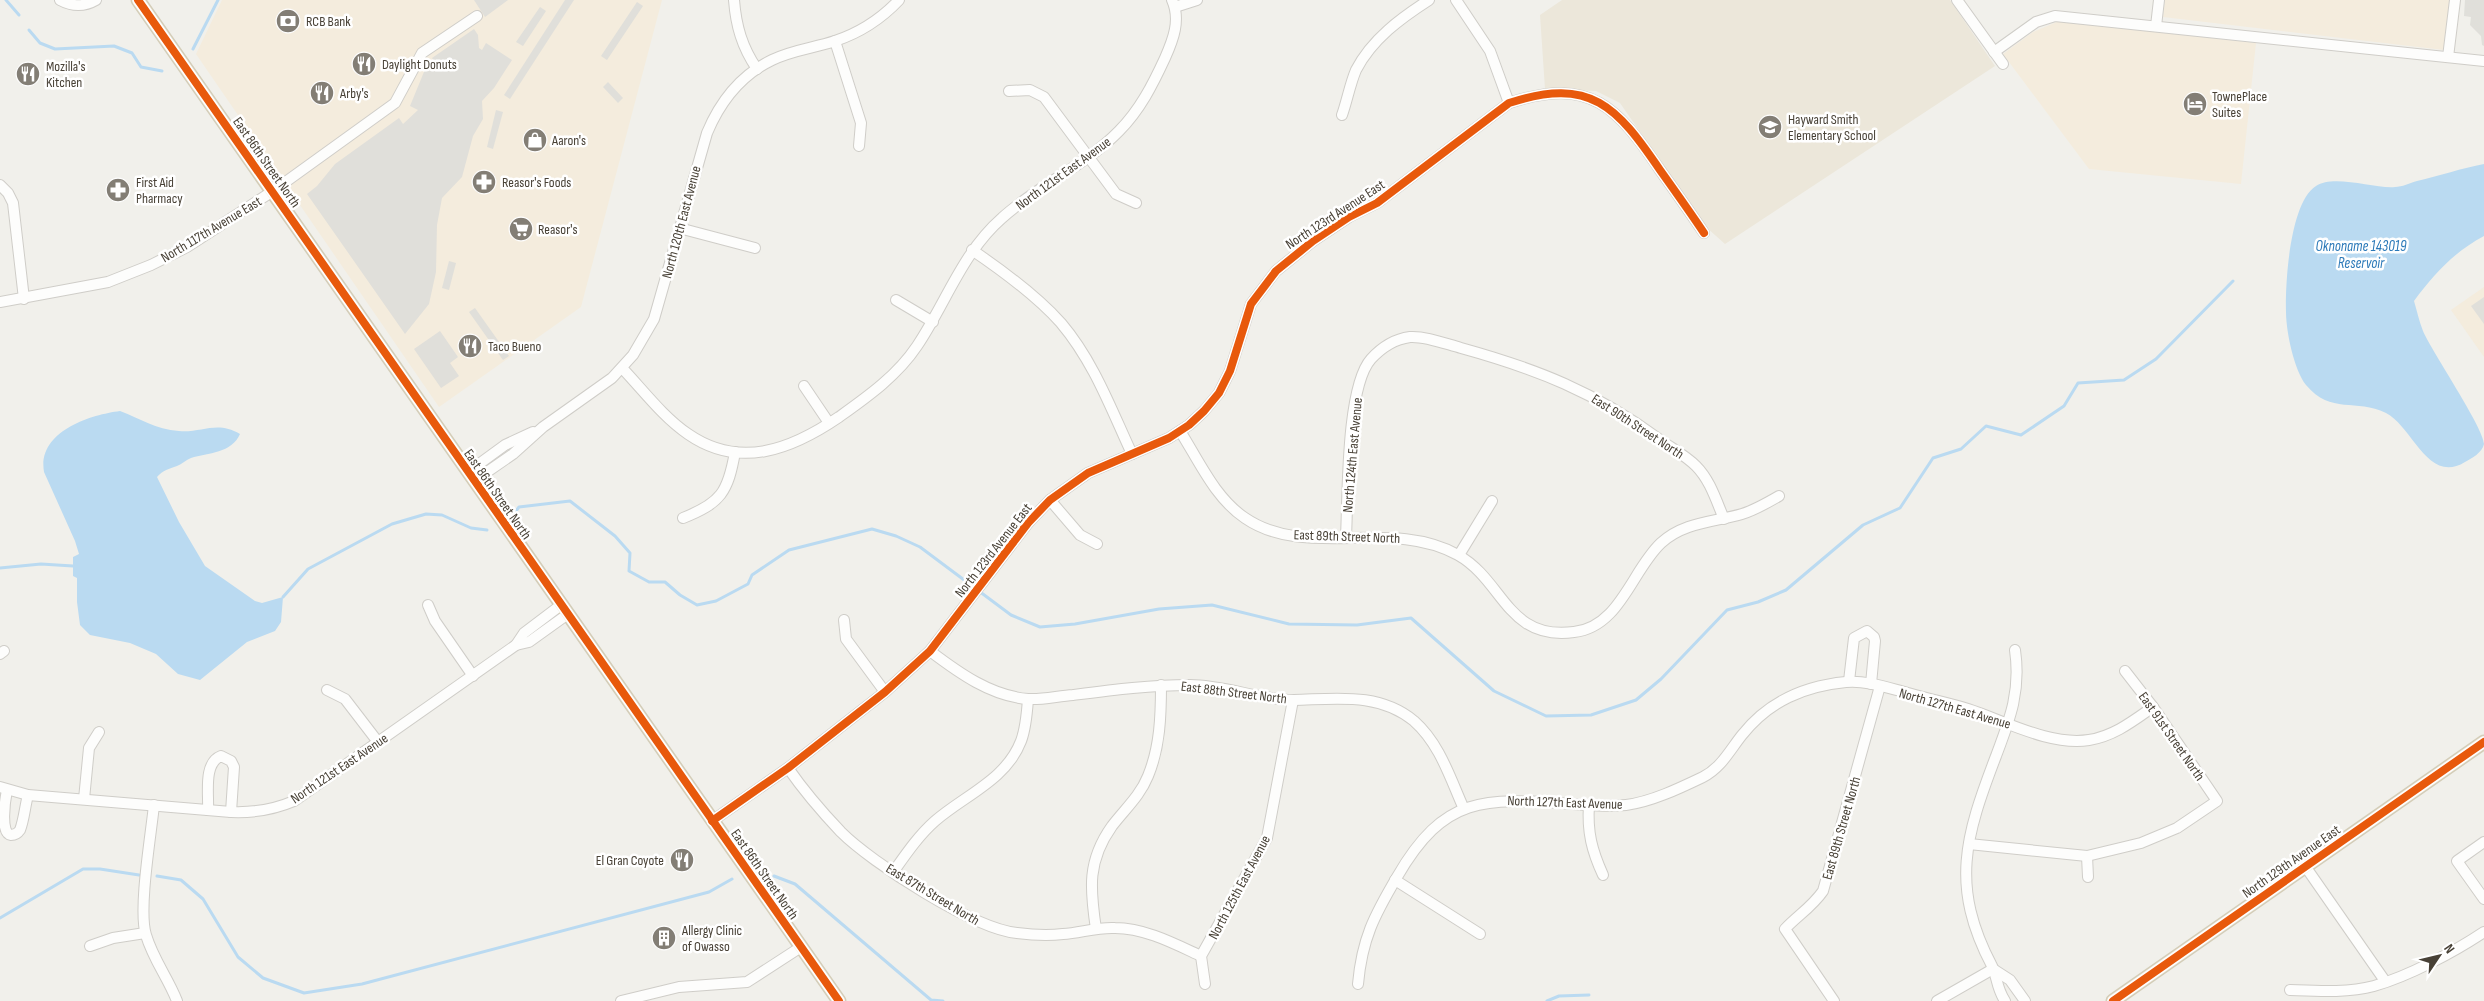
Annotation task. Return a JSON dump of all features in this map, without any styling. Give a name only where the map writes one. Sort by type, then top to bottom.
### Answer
[{"type":"main road","name":"East 86th Street North","points":[[138,0],[839,1001]]},
{"type":"main road","name":"North 129th Avenue East","points":[[2113,1001],[2484,742]]},
{"type":"street","points":[[60,0],[72,6],[81,6],[96,0]]},
{"type":"street","points":[[734,0],[736,20],[742,43],[757,69]]},
{"type":"street","name":"North 120th East Avenue","points":[[471,477],[505,445],[543,427],[590,395],[622,368],[633,354],[654,319],[700,150],[714,116],[731,92],[757,69],[784,55],[835,40],[867,26],[899,0]]},
{"type":"street","name":"North 121st East Avenue","points":[[736,452],[756,453],[783,448],[808,437],[887,380],[916,349],[933,322],[961,267],[987,232],[1003,216],[1088,156],[1119,131],[1144,99],[1171,43],[1177,18],[1174,3],[1197,0]]},
{"type":"street","points":[[1342,115],[1356,71],[1367,53],[1390,27],[1429,0]]},
{"type":"street","points":[[1456,0],[1490,51],[1509,103]]},
{"type":"street","points":[[1957,0],[2003,64]]},
{"type":"street","points":[[2156,26],[2159,0]]},
{"type":"street","points":[[2448,58],[2454,0]]},
{"type":"street","name":"North 117th Avenue East","points":[[0,302],[108,282],[151,265],[187,247],[273,192],[395,103],[422,53],[477,16]]},
{"type":"street","points":[[1994,52],[2036,22],[2055,16],[2484,61]]},
{"type":"street","points":[[835,40],[861,122],[859,146]]},
{"type":"street","points":[[1009,91],[1030,90],[1044,97],[1116,194],[1136,203]]},
{"type":"street","name":"North 123rd Avenue East","points":[[712,821],[788,768],[885,692],[930,651],[1028,523],[1050,500],[1088,473],[1180,431],[1204,411],[1219,393],[1230,371],[1251,304],[1276,271],[1313,241],[1349,217],[1377,203],[1509,103],[1533,95],[1550,93],[1574,95],[1610,108],[1629,126],[1704,233]]},
{"type":"street","points":[[0,185],[8,193],[13,203],[24,299]]},
{"type":"street","points":[[679,228],[755,248]]},
{"type":"street","points":[[972,250],[1041,303],[1062,325],[1096,377],[1132,454]]},
{"type":"street","points":[[896,300],[933,322]]},
{"type":"street","name":"East 90th Street North","points":[[1380,350],[1396,341],[1411,337],[1426,339],[1506,361],[1551,376],[1592,396],[1629,417],[1696,466],[1706,478],[1724,519]]},
{"type":"street","name":"North 124th East Avenue","points":[[1346,537],[1350,447],[1358,392],[1370,360],[1380,350]]},
{"type":"street","points":[[622,368],[688,434],[716,447],[736,452],[729,480],[715,501],[708,508],[683,518]]},
{"type":"street","points":[[804,386],[829,423]]},
{"type":"street","name":"East 89th Street North","points":[[1180,431],[1215,488],[1244,518],[1272,531],[1291,536],[1412,539],[1428,542],[1459,555],[1482,575],[1510,611],[1536,630],[1556,633],[1576,632],[1604,619],[1612,611],[1662,542],[1688,526],[1724,519]]},
{"type":"street","points":[[1724,519],[1754,510],[1779,496]]},
{"type":"street","points":[[1050,500],[1080,536],[1097,544]]},
{"type":"street","points":[[1459,555],[1492,501]]},
{"type":"street","points":[[428,605],[435,621],[473,676]]},
{"type":"street","name":"North 121st East Avenue","points":[[3,789],[23,794],[231,812],[266,811],[294,801],[516,645],[524,633],[564,610]]},
{"type":"street","points":[[844,620],[846,639],[885,692]]},
{"type":"street","points":[[1849,681],[1854,638],[1867,631],[1874,637],[1875,641],[1875,685]]},
{"type":"street","points":[[2005,1001],[1998,990],[1993,969],[1979,942],[1965,890],[1968,844],[2017,690],[2018,672],[2015,650]]},
{"type":"street","name":"East 88th Street North","points":[[930,651],[955,670],[980,684],[1003,694],[1028,699],[1161,685],[1193,685],[1293,700],[1360,698],[1388,706],[1402,712],[1430,738],[1439,752],[1464,809]]},
{"type":"street","name":"East 91st Street North","points":[[2087,856],[2140,843],[2177,828],[2217,801],[2153,707],[2125,671]]},
{"type":"street","name":"North 127th East Avenue","points":[[1358,984],[1365,940],[1395,880],[1424,836],[1441,822],[1464,809],[1487,802],[1510,799],[1589,805],[1626,805],[1641,802],[1703,776],[1723,760],[1749,726],[1774,705],[1786,697],[1812,687],[1849,681],[1875,685],[1968,709],[2047,737],[2064,740],[2089,740],[2124,727],[2153,707]]},
{"type":"street","points":[[1096,929],[1091,897],[1091,874],[1097,853],[1105,838],[1138,795],[1148,776],[1160,732],[1161,685]]},
{"type":"street","name":"East 89th Street North","points":[[1834,1001],[1785,930],[1795,919],[1812,907],[1823,891],[1875,685]]},
{"type":"street","points":[[327,690],[345,699],[378,742]]},
{"type":"street","points":[[894,872],[921,834],[987,784],[1006,767],[1021,742],[1028,699]]},
{"type":"street","name":"North 125th East Avenue","points":[[1201,956],[1267,838],[1293,700]]},
{"type":"street","points":[[84,799],[89,748],[99,732]]},
{"type":"street","points":[[208,810],[210,765],[215,758],[221,756],[230,760],[234,767],[231,812]]},
{"type":"street","name":"East 87th Street North","points":[[788,768],[810,799],[842,833],[863,851],[957,911],[1003,931],[1049,936],[1115,928],[1145,933],[1201,956]]},
{"type":"street","points":[[3,789],[1,826],[4,832],[9,835],[15,835],[20,830],[23,794]]},
{"type":"street","points":[[154,805],[144,910],[145,933],[156,961],[177,1001]]},
{"type":"street","points":[[1589,805],[1588,835],[1592,851],[1603,875]]},
{"type":"street","points":[[2484,842],[2457,861],[2484,899]]},
{"type":"street","points":[[1968,844],[2087,856],[2088,877]]},
{"type":"street","points":[[2305,866],[2385,981]]},
{"type":"street","points":[[1395,880],[1480,934]]},
{"type":"street","points":[[2290,990],[2359,988],[2385,981],[2421,967],[2466,944],[2484,932]]},
{"type":"street","points":[[90,946],[113,938],[145,933]]},
{"type":"street","points":[[621,1001],[679,987],[746,982],[801,947]]},
{"type":"street","points":[[1201,956],[1205,984]]},
{"type":"street","points":[[1937,1001],[1993,969]]},
{"type":"street","points":[[1993,969],[2010,980],[2025,1001]]},
{"type":"shaded area","points":[[222,0],[662,0],[581,307],[439,407],[196,54]]},
{"type":"shaded area","points":[[474,0],[508,0],[485,17]]},
{"type":"shaded area","points":[[565,0],[574,0],[510,99],[504,95]]},
{"type":"shaded area","name":"Hayward Smith Elementary School","points":[[1562,0],[1950,0],[1995,66],[1725,244],[1706,227],[1620,103],[1596,91],[1545,89],[1540,15]]},
{"type":"shaded area","points":[[2165,0],[2450,0],[2444,50],[2163,17]]},
{"type":"shaded area","points":[[2465,0],[2484,0],[2484,46],[2482,45],[2481,36],[2470,25],[2471,17],[2464,16]]},
{"type":"shaded area","points":[[637,2],[643,6],[607,60],[601,56]]},
{"type":"shaded area","points":[[540,7],[546,11],[523,46],[516,42]]},
{"type":"shaded area","points":[[2059,21],[2256,43],[2241,184],[2089,169],[2003,54],[2033,32]]},
{"type":"shaded area","points":[[474,29],[478,35],[479,48],[482,50],[486,43],[512,60],[494,88],[482,101],[483,119],[473,136],[462,177],[442,198],[437,225],[436,272],[429,304],[405,334],[307,194],[317,186],[335,164],[399,118],[403,124],[418,110],[410,106],[426,67],[432,70],[437,66],[432,58]]},
{"type":"shaded area","points":[[608,82],[623,98],[618,103],[603,87]]},
{"type":"shaded area","points":[[496,110],[503,112],[493,149],[487,147]]},
{"type":"shaded area","points":[[449,261],[456,263],[449,290],[442,288]]},
{"type":"shaded area","points":[[2484,287],[2484,357],[2451,310]]},
{"type":"shaded area","points":[[2484,297],[2484,324],[2471,306]]},
{"type":"shaded area","points":[[475,308],[509,356],[503,360],[469,312]]},
{"type":"shaded area","points":[[440,331],[458,357],[450,363],[459,376],[441,388],[414,349]]},
{"type":"water","name":"Oknoname 143019 Reservoir","points":[[2484,164],[2484,236],[2463,249],[2445,264],[2414,301],[2423,331],[2476,423],[2484,444],[2479,453],[2465,462],[2452,467],[2441,466],[2431,460],[2396,420],[2386,413],[2375,409],[2344,405],[2325,400],[2306,385],[2294,360],[2286,320],[2288,264],[2300,208],[2307,195],[2316,186],[2333,181],[2398,187]]},
{"type":"water","points":[[120,411],[155,426],[170,430],[187,431],[217,427],[240,434],[225,449],[191,458],[164,471],[157,477],[179,522],[205,566],[255,601],[262,603],[283,597],[281,622],[275,631],[247,642],[200,680],[178,674],[156,654],[130,643],[90,635],[80,625],[77,602],[77,578],[73,576],[73,557],[79,554],[44,472],[44,458],[49,446],[57,436],[68,428],[94,417]]},
{"type":"waterway","points":[[6,0],[19,15]]},
{"type":"waterway","points":[[193,49],[218,0]]},
{"type":"waterway","points":[[29,30],[40,43],[55,49],[114,46],[132,53],[141,67],[162,71]]},
{"type":"waterway","points":[[516,511],[519,507],[570,501],[615,536],[630,553],[629,571],[649,582],[665,582],[680,595],[697,605],[716,601],[748,584],[752,575],[789,550],[872,529],[896,536],[920,547],[1011,615],[1040,627],[1075,624],[1159,609],[1212,605],[1289,624],[1357,625],[1411,618],[1494,691],[1546,716],[1591,715],[1636,700],[1661,679],[1727,610],[1758,602],[1786,590],[1863,525],[1900,508],[1933,458],[1961,449],[1986,426],[2021,435],[2064,406],[2078,383],[2124,380],[2156,359],[2233,281]]},
{"type":"waterway","points":[[283,597],[308,569],[392,524],[426,514],[442,515],[471,528],[487,530]]},
{"type":"waterway","points":[[0,568],[41,564],[73,566]]},
{"type":"waterway","points":[[0,918],[83,869],[100,869],[139,875]]},
{"type":"waterway","points":[[157,876],[181,880],[203,899],[238,957],[263,978],[304,993],[362,984],[709,892],[732,879]]},
{"type":"waterway","points":[[774,876],[795,884],[931,1000],[943,1001]]},
{"type":"waterway","points":[[1547,1001],[1559,996],[1589,995]]},
{"type":"cycle path","points":[[138,0],[839,1001]]},
{"type":"cycle path","points":[[712,821],[788,768],[885,692],[930,651],[1028,523],[1050,500],[1088,473],[1169,438],[1189,425],[1204,411],[1219,393],[1230,371],[1251,304],[1276,271],[1313,241],[1349,217],[1377,203],[1509,103],[1537,96],[1561,93],[1581,96],[1599,103],[1615,114],[1630,129],[1704,233]]},
{"type":"cycle path","points":[[2113,1001],[2484,742]]},
{"type":"place","name":"RCB Bank","points":[[288,21]]},
{"type":"place","name":"Daylight Donuts","points":[[364,64]]},
{"type":"place","name":"Mozilla's Kitchen","points":[[28,74]]},
{"type":"place","name":"Arby's","points":[[322,93]]},
{"type":"place","name":"TownePlace Suites","points":[[2195,104]]},
{"type":"place","name":"Hayward Smith Elementary School","points":[[1770,127]]},
{"type":"place","name":"Aaron's","points":[[535,140]]},
{"type":"place","name":"Reasor's Foods","points":[[484,182]]},
{"type":"place","name":"First Aid Pharmacy","points":[[118,190]]},
{"type":"place","name":"Reasor's","points":[[521,229]]},
{"type":"place","name":"Taco Bueno","points":[[470,346]]},
{"type":"place","name":"El Gran Coyote","points":[[682,860]]},
{"type":"place","name":"Allergy Clinic of Owasso","points":[[664,938]]}]
